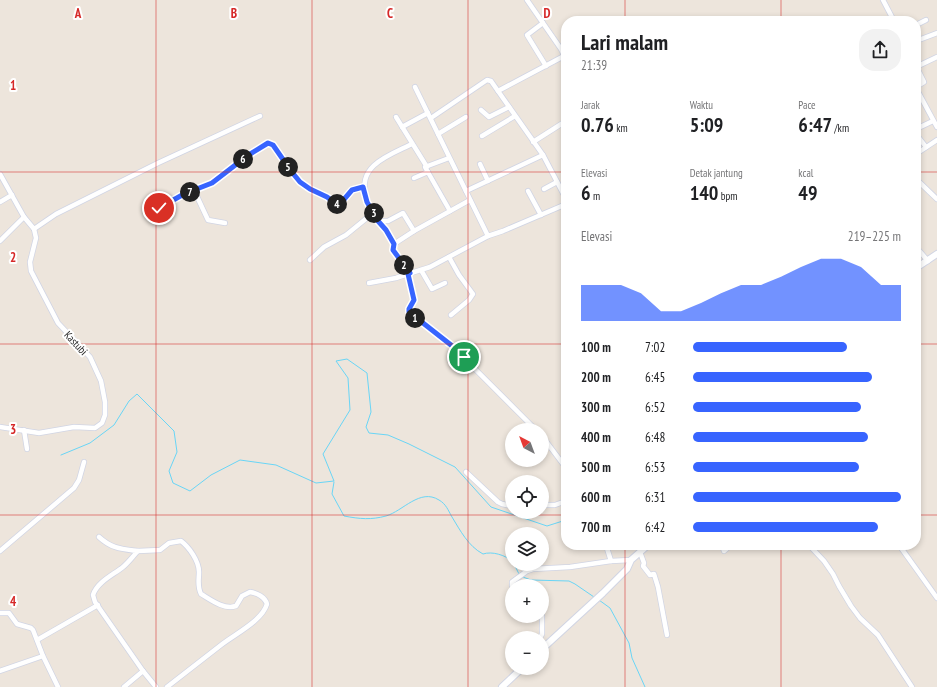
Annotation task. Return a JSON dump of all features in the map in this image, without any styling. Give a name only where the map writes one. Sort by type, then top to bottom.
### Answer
[{"type":"main road","points":[[921,265],[937,254]]},
{"type":"main road","points":[[549,643],[590,606],[627,569],[631,560],[642,550]]},
{"type":"main road","points":[[502,687],[515,675]]},
{"type":"street","points":[[527,0],[561,50]]},
{"type":"street","points":[[883,0],[891,16]]},
{"type":"street","points":[[921,22],[926,20]]},
{"type":"street","points":[[543,23],[527,35],[546,66]]},
{"type":"street","points":[[921,39],[937,33]]},
{"type":"street","points":[[921,64],[937,57]]},
{"type":"street","points":[[498,91],[561,60]]},
{"type":"street","points":[[921,76],[924,82],[921,84]]},
{"type":"street","points":[[402,127],[430,115],[487,80],[492,81],[543,156],[561,188]]},
{"type":"street","points":[[416,87],[488,236]]},
{"type":"street","points":[[921,97],[937,127]]},
{"type":"street","points":[[481,110],[489,117],[509,107]]},
{"type":"street","points":[[0,174],[24,217],[34,229],[56,214],[158,163],[260,116]]},
{"type":"street","points":[[482,136],[515,116]]},
{"type":"street","points":[[396,117],[450,211]]},
{"type":"street","points":[[438,134],[466,117]]},
{"type":"street","points":[[921,127],[933,121]]},
{"type":"street","points":[[533,142],[561,124]]},
{"type":"street","points":[[921,140],[926,146]]},
{"type":"street","points":[[921,150],[937,140]]},
{"type":"street","points":[[157,209],[218,179],[247,156],[265,144],[271,143],[300,182],[338,205],[352,190],[363,187]]},
{"type":"street","points":[[412,144],[373,165],[366,175],[363,187],[367,202],[378,221],[386,230],[394,244],[393,250],[409,273],[414,300],[409,312],[451,345],[529,423]]},
{"type":"street","points":[[466,191],[543,156]]},
{"type":"street","points":[[414,178],[425,169],[449,158]]},
{"type":"street","points":[[480,164],[488,181]]},
{"type":"street","points":[[544,189],[558,182]]},
{"type":"street","points":[[921,185],[937,199]]},
{"type":"street","points":[[194,190],[208,220],[225,223]]},
{"type":"street","points":[[528,191],[542,215]]},
{"type":"street","points":[[0,202],[12,195]]},
{"type":"street","points":[[394,244],[414,231],[470,200]]},
{"type":"street","points":[[368,283],[396,278],[421,270],[488,236],[503,232],[561,208]]},
{"type":"street","points":[[310,260],[324,247],[346,235],[374,213]]},
{"type":"street","points":[[378,221],[388,221],[404,213],[414,231]]},
{"type":"street","points":[[0,241],[24,217]]},
{"type":"street","name":"Kastubi","points":[[0,426],[39,433],[68,428],[98,427],[102,423],[104,415],[105,402],[103,388],[90,357],[57,321],[32,271],[30,262],[36,238],[34,229]]},
{"type":"street","points":[[921,253],[928,261]]},
{"type":"street","points":[[448,257],[473,294],[469,300],[451,315]]},
{"type":"street","points":[[421,270],[432,289],[445,283]]},
{"type":"street","points":[[24,430],[27,449]]},
{"type":"street","points":[[549,445],[561,461]]},
{"type":"street","points":[[0,551],[74,488],[79,480],[84,462]]},
{"type":"street","points":[[466,472],[498,502],[505,505]]},
{"type":"street","points":[[549,504],[561,502]]},
{"type":"street","points":[[99,537],[107,544],[112,546],[138,551],[160,550],[169,543],[181,540],[191,551],[198,566],[198,586],[201,594],[224,607],[236,606],[242,596],[250,592],[263,598],[267,604],[260,615],[248,626],[222,644],[167,687]]},
{"type":"street","points":[[608,550],[611,561]]},
{"type":"street","points":[[814,550],[833,574],[850,606],[878,635],[912,687]]},
{"type":"street","points":[[903,550],[937,598]]},
{"type":"street","points":[[138,551],[130,560],[107,578],[98,587],[93,595],[143,671],[156,687]]},
{"type":"street","points":[[640,552],[644,563],[643,566],[650,575],[654,574],[658,587],[667,635]]},
{"type":"street","points":[[516,579],[521,574],[533,569],[570,567],[611,561],[631,560]]},
{"type":"street","points":[[37,640],[98,604]]},
{"type":"street","points":[[0,613],[9,613],[17,624],[31,628],[58,687]]},
{"type":"street","points":[[0,671],[43,656]]},
{"type":"street","points":[[124,687],[143,671]]},
{"type":"waterway","points":[[61,455],[90,443],[114,425],[129,401],[137,394],[174,431],[177,452],[169,471],[173,483],[190,491],[211,475],[240,460],[276,465],[316,483],[334,481],[323,454],[350,410],[348,378],[336,361],[347,359],[367,373],[371,412],[366,427],[369,433],[388,435],[455,467],[491,507],[547,526],[561,522]]},
{"type":"waterway","points":[[334,482],[332,494],[344,516],[365,519],[386,516],[418,498],[432,497],[445,505],[458,527],[473,547],[483,554],[490,553],[505,557]]},
{"type":"waterway","points":[[523,577],[531,580],[569,581],[594,597]]},
{"type":"waterway","points":[[599,600],[610,608],[629,643],[632,658],[645,687]]},
{"type":"route","points":[[159,208],[184,194],[212,183],[247,156],[268,143],[273,145],[300,182],[338,205],[350,191],[355,188],[363,187],[367,202],[394,244],[393,250],[410,273],[408,274],[414,300],[408,311],[464,357]]}]
